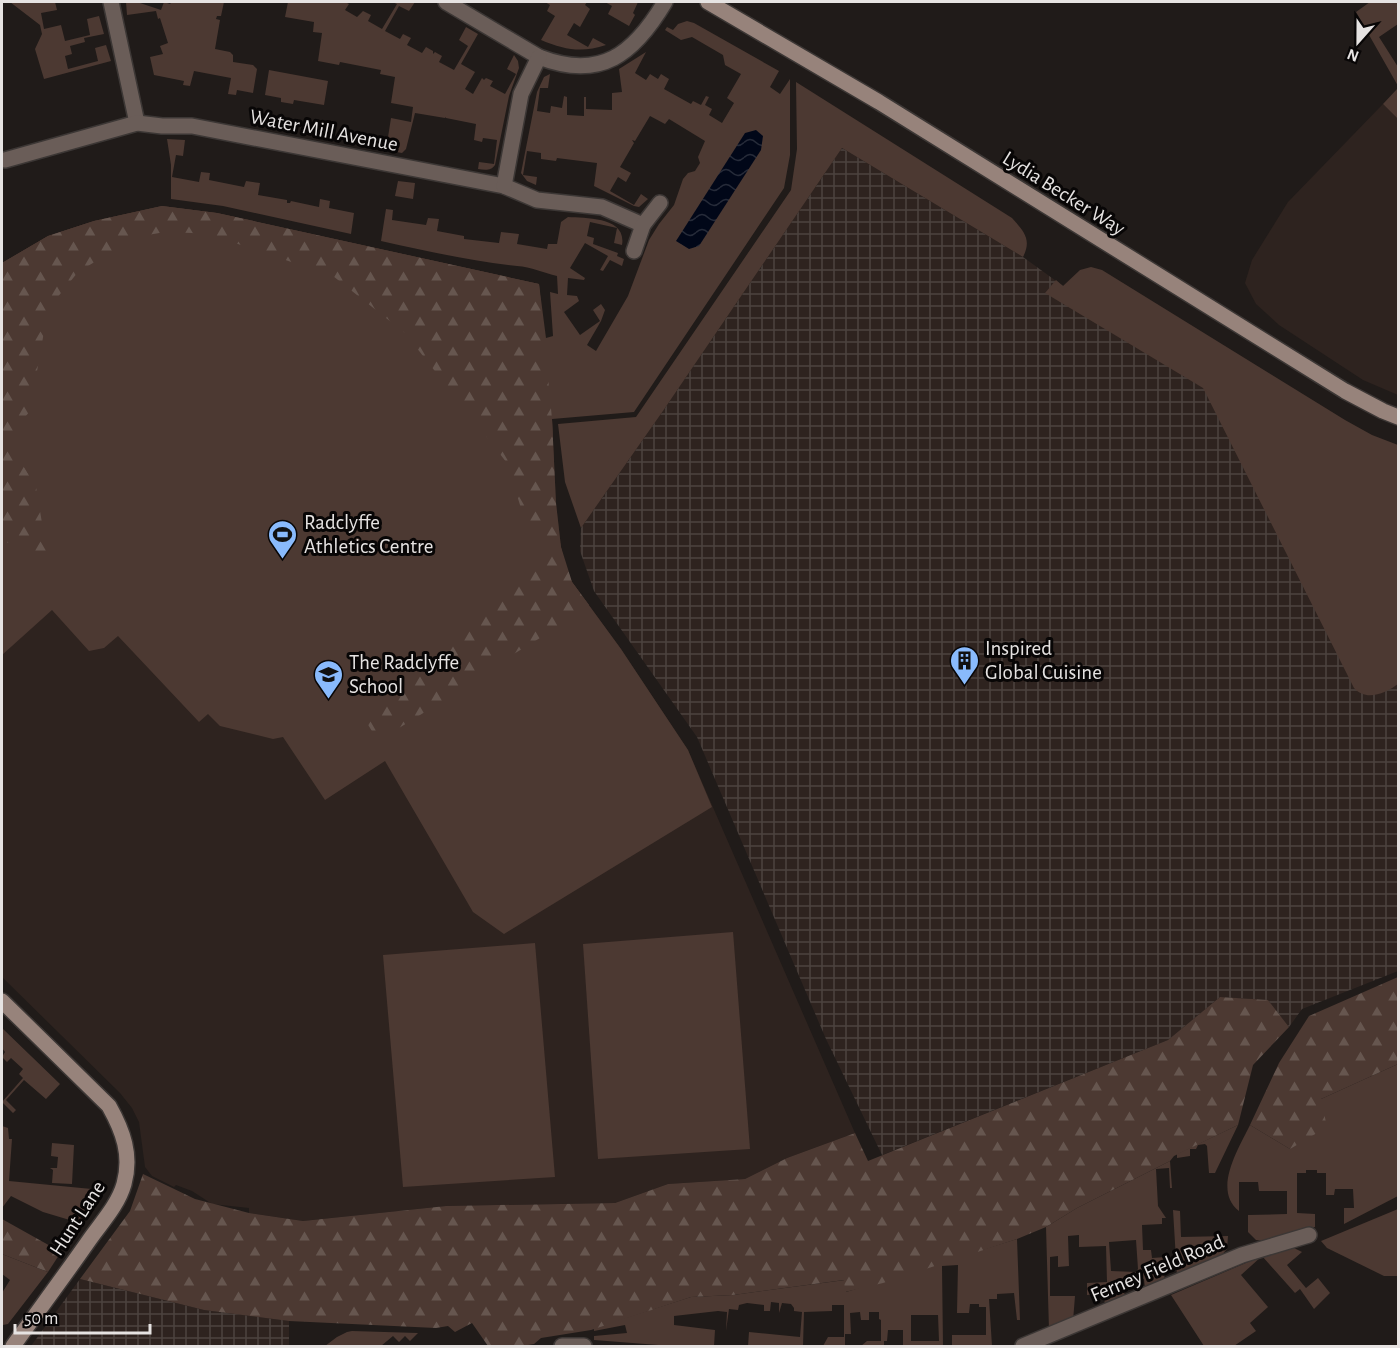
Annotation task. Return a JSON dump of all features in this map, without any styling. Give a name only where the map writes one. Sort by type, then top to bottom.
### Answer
[{"type":"street","points":[[111,2],[137,123]]},
{"type":"street","points":[[446,2],[539,57],[580,66],[603,63],[621,55],[638,40],[665,2]]},
{"type":"street","name":"Lydia Becker Way","points":[[708,2],[879,102],[1345,392],[1398,417]]},
{"type":"street","points":[[504,186],[521,94],[539,57]]},
{"type":"street","name":"Water Mill Avenue","points":[[5,160],[137,123],[192,126],[504,186],[537,200],[602,207],[643,225]]},
{"type":"street","points":[[634,252],[643,225],[660,204]]},
{"type":"street","name":"Hunt Lane","points":[[2,1001],[109,1106],[120,1125],[126,1142],[126,1174],[119,1196],[12,1347]]},
{"type":"street","name":"Ferney Field Road","points":[[1023,1347],[1233,1258],[1309,1235]]},
{"type":"street","points":[[562,1347],[585,1347]]},
{"type":"shaded area","points":[[1383,104],[1398,119],[1398,395],[1363,380],[1279,325],[1256,304],[1245,283],[1252,260],[1288,202]]},
{"type":"shaded area","points":[[842,148],[1023,257],[1063,286],[1398,475],[1398,971],[1302,1009],[1289,1027],[1268,1000],[1220,997],[1168,1040],[882,1155],[826,1039],[697,737],[594,591],[580,551],[581,528]]},
{"type":"shaded area","name":"The Radclyffe School","points":[[162,206],[217,213],[539,284],[552,419],[556,503],[561,547],[567,571],[572,582],[621,649],[688,750],[855,1133],[787,1158],[745,1179],[668,1184],[615,1203],[446,1206],[303,1221],[249,1213],[249,1208],[212,1204],[192,1191],[176,1185],[174,1187],[152,1176],[145,1167],[139,1122],[132,1108],[120,1093],[2,977],[2,263],[48,236],[94,221]]},
{"type":"shaded area","points":[[80,1279],[204,1310],[289,1321],[289,1346],[31,1346]]},
{"type":"green space","points":[[10,2],[55,2],[57,10],[41,13],[44,29],[61,25],[65,41],[90,35],[87,19],[99,16],[104,34],[84,38],[85,42],[70,46],[72,54],[65,56],[68,69],[98,61],[95,48],[106,45],[111,61],[44,79],[35,49],[42,34],[40,25]]},
{"type":"green space","points":[[126,2],[137,2],[161,10],[164,2],[170,4],[172,2],[224,2],[221,16],[217,16],[216,19],[220,20],[215,49],[230,52],[233,55],[233,62],[253,65],[257,69],[253,93],[237,90],[236,95],[228,94],[231,78],[194,71],[190,86],[183,85],[184,81],[154,75],[150,57],[163,54],[160,46],[168,43],[160,18],[158,19],[156,11],[127,15]]},
{"type":"green space","points":[[288,2],[345,2],[349,4],[345,10],[357,17],[363,11],[371,15],[368,21],[382,29],[397,4],[392,2],[415,2],[409,11],[399,6],[385,31],[400,39],[403,34],[411,38],[407,45],[422,53],[426,47],[433,51],[433,54],[435,52],[442,56],[439,62],[454,70],[468,46],[459,40],[466,27],[478,34],[461,64],[475,72],[465,89],[473,94],[482,78],[484,80],[486,78],[493,81],[490,86],[505,94],[516,74],[507,69],[514,55],[519,68],[509,96],[495,165],[490,169],[478,169],[479,162],[494,164],[497,140],[483,138],[482,142],[474,140],[476,124],[446,117],[415,113],[406,149],[402,153],[386,150],[391,118],[411,122],[413,107],[391,103],[395,77],[380,74],[381,70],[340,62],[339,65],[318,61],[322,33],[313,32],[314,22],[285,17]]},
{"type":"green space","points":[[545,2],[587,2],[585,5],[590,9],[580,27],[574,23],[567,35],[588,47],[593,38],[606,45],[589,49],[574,49],[541,40],[555,16],[547,11],[550,5]]},
{"type":"green space","points":[[605,2],[638,2],[629,26],[608,14],[612,6]]},
{"type":"green space","points":[[1370,2],[1398,2],[1398,24],[1379,37],[1398,67],[1398,86],[1356,12]]},
{"type":"green space","name":"Radclyffe Athletics Centre","points":[[687,21],[779,71],[770,87],[780,94],[790,79],[790,155],[784,188],[634,412],[552,419],[557,524],[560,545],[572,582],[621,649],[688,750],[712,807],[504,934],[473,912],[385,761],[325,800],[283,737],[273,739],[220,726],[208,714],[199,722],[118,636],[104,648],[89,651],[52,610],[2,655],[2,263],[48,236],[94,221],[162,206],[217,213],[539,284],[546,338],[553,336],[550,292],[558,294],[557,276],[527,268],[466,259],[381,241],[386,209],[393,210],[392,220],[426,225],[428,218],[439,219],[437,231],[464,236],[464,239],[499,243],[501,232],[519,234],[517,244],[547,249],[548,244],[557,244],[561,222],[568,217],[604,221],[617,228],[590,222],[587,236],[594,238],[593,244],[618,253],[617,256],[624,259],[622,266],[610,260],[603,271],[600,270],[608,256],[585,243],[570,268],[585,278],[584,280],[568,278],[567,295],[577,296],[579,301],[564,312],[580,335],[600,321],[593,310],[601,304],[605,310],[601,321],[587,345],[596,351],[628,296],[649,240],[674,205],[683,179],[688,173],[695,171],[700,163],[698,157],[705,141],[669,119],[665,124],[650,116],[635,141],[632,140],[634,143],[620,167],[631,173],[626,182],[618,177],[610,191],[634,205],[641,194],[648,199],[639,207],[634,206],[594,186],[597,163],[557,158],[556,161],[541,159],[541,153],[527,151],[523,175],[537,177],[536,185],[527,181],[521,173],[537,92],[544,77],[550,74],[548,88],[540,88],[537,111],[550,113],[551,106],[562,108],[564,96],[567,97],[567,115],[584,116],[584,97],[586,97],[586,109],[612,110],[612,93],[622,92],[619,69],[646,52],[635,73],[646,80],[650,74],[658,79],[661,74],[669,79],[664,89],[691,104],[693,101],[701,105],[706,96],[709,97],[705,105],[712,109],[709,115],[722,123],[734,103],[727,98],[741,74],[725,65],[723,55],[692,37],[681,40],[665,30],[667,27],[673,30],[678,24]]},
{"type":"green space","points":[[269,70],[328,81],[324,105],[294,100],[293,104],[281,102],[281,98],[265,95]]},
{"type":"green space","points":[[796,82],[1012,218],[1025,236],[1026,251],[1023,257],[842,148],[581,528],[565,482],[558,424],[636,417],[791,190],[797,149]]},
{"type":"green space","points":[[1398,88],[1398,119],[1383,104]]},
{"type":"green space","points":[[167,139],[185,140],[183,156],[176,155],[172,177],[199,182],[201,172],[210,173],[209,180],[244,187],[246,181],[260,183],[258,195],[287,200],[287,203],[291,201],[319,207],[320,199],[330,201],[329,208],[354,213],[351,234],[223,206],[171,199],[171,165]]},
{"type":"green space","points":[[398,181],[415,183],[413,199],[395,196]]},
{"type":"green space","points":[[162,206],[217,213],[539,284],[561,547],[572,582],[589,605],[581,613],[456,689],[454,694],[378,741],[367,723],[546,552],[529,534],[507,463],[405,333],[333,276],[220,238],[192,233],[165,232],[136,237],[78,272],[48,309],[30,411],[7,439],[36,487],[49,565],[40,557],[2,540],[2,263],[48,236],[94,221]]},
{"type":"green space","points":[[617,228],[622,236],[622,245],[614,243]]},
{"type":"green space","points":[[1091,267],[1102,270],[1345,420],[1372,435],[1398,445],[1398,684],[1376,695],[1364,695],[1354,688],[1203,388],[1045,293],[1056,280],[1063,286],[1080,270]]},
{"type":"green space","points":[[733,932],[750,1149],[598,1159],[583,944]]},
{"type":"green space","points":[[535,943],[555,1177],[403,1187],[383,955]]},
{"type":"green space","points":[[1398,977],[1398,1064],[1321,1099],[1327,1127],[1290,1149],[1250,1125],[1279,1063],[1309,1016]]},
{"type":"green space","points":[[1220,997],[1268,1000],[1289,1027],[1253,1065],[1238,1125],[1174,1156],[1170,1161],[1077,1208],[1046,1227],[1017,1239],[883,1283],[845,1292],[844,1280],[733,1295],[691,1297],[591,1330],[541,1338],[534,1344],[488,1346],[472,1323],[455,1332],[448,1326],[436,1328],[289,1321],[204,1310],[80,1279],[130,1211],[143,1174],[195,1199],[249,1213],[303,1221],[446,1206],[615,1203],[668,1184],[745,1179],[787,1158],[855,1133],[868,1161],[1168,1040]]},
{"type":"green space","points":[[2,1028],[60,1084],[46,1099],[24,1080],[6,1100],[16,1110],[13,1113],[2,1102],[23,1078],[19,1074],[23,1069],[11,1058],[7,1062],[2,1057],[5,1052],[2,1048]]},
{"type":"green space","points":[[1398,1064],[1398,1196],[1344,1224],[1344,1208],[1354,1208],[1353,1189],[1335,1189],[1334,1195],[1326,1195],[1326,1173],[1306,1170],[1306,1173],[1297,1173],[1297,1213],[1315,1214],[1315,1227],[1263,1241],[1256,1240],[1248,1232],[1248,1215],[1287,1214],[1287,1191],[1259,1191],[1258,1182],[1239,1182],[1239,1211],[1231,1202],[1228,1192],[1230,1169],[1250,1125],[1290,1149],[1321,1099]]},
{"type":"green space","points":[[1238,1125],[1215,1173],[1209,1173],[1205,1144],[1198,1145],[1196,1149],[1190,1149],[1190,1156],[1177,1158],[1177,1154]]},
{"type":"green space","points":[[2,1126],[8,1128],[9,1139],[12,1139],[9,1181],[102,1190],[83,1224],[43,1212],[11,1196],[2,1208]]},
{"type":"green space","points":[[52,1143],[74,1145],[72,1184],[52,1183],[53,1170],[50,1168],[57,1168],[58,1157],[51,1156]]},
{"type":"green space","points":[[1170,1161],[1172,1188],[1170,1188],[1169,1168],[1156,1169],[1158,1206],[1166,1218],[1162,1218],[1162,1224],[1142,1225],[1143,1250],[1151,1250],[1152,1258],[1166,1257],[1164,1282],[1145,1289],[1144,1279],[1123,1282],[1125,1298],[1105,1307],[1104,1294],[1087,1295],[1087,1283],[1107,1282],[1106,1246],[1079,1247],[1079,1235],[1068,1236],[1069,1266],[1058,1267],[1058,1256],[1050,1257],[1050,1296],[1075,1296],[1073,1321],[1049,1330],[1046,1227],[1077,1208]],"holes":[[[1136,1240],[1138,1269],[1136,1272],[1111,1271],[1109,1242]]]},
{"type":"green space","points":[[1398,1209],[1398,1276],[1384,1276],[1327,1248],[1321,1241]]},
{"type":"green space","points":[[1173,1210],[1180,1211],[1181,1237],[1228,1236],[1227,1249],[1219,1258],[1177,1276]]},
{"type":"green space","points":[[2,1219],[61,1252],[48,1272],[2,1254]]},
{"type":"green space","points":[[1017,1239],[1020,1320],[1017,1320],[1014,1293],[997,1294],[997,1299],[989,1299],[992,1346],[952,1346],[952,1335],[986,1335],[986,1307],[970,1304],[969,1313],[957,1313],[958,1265],[942,1266],[943,1346],[903,1346],[903,1330],[888,1330],[884,1346],[861,1346],[867,1341],[881,1341],[881,1320],[879,1312],[869,1312],[869,1320],[861,1320],[860,1312],[850,1313],[851,1334],[845,1334],[845,1346],[823,1346],[828,1337],[844,1337],[844,1305],[832,1305],[832,1311],[804,1312],[803,1346],[748,1346],[749,1332],[800,1337],[802,1312],[794,1311],[791,1304],[782,1303],[779,1313],[779,1303],[771,1302],[770,1311],[764,1311],[764,1305],[747,1303],[739,1305],[738,1310],[729,1309],[726,1331],[727,1312],[674,1316],[674,1325],[715,1330],[714,1346],[671,1346],[594,1340],[594,1336],[627,1333],[625,1325],[594,1331],[594,1328],[691,1297],[733,1295],[845,1280],[846,1292]],"holes":[[[911,1315],[938,1315],[939,1341],[911,1341]]]},
{"type":"green space","points":[[1294,1248],[1302,1252],[1287,1265],[1306,1288],[1318,1278],[1330,1293],[1314,1309],[1300,1289],[1295,1293],[1262,1256]]},
{"type":"green space","points":[[2,1254],[48,1272],[8,1324],[3,1325],[2,1293],[10,1280],[2,1274]]},
{"type":"green space","points":[[1262,1256],[1241,1275],[1268,1307],[1250,1323],[1256,1331],[1234,1346],[1204,1346],[1171,1295]]},
{"type":"green space","points":[[347,1332],[418,1333],[410,1341],[405,1336],[399,1342],[393,1336],[381,1346],[325,1346]]},
{"type":"water","points":[[756,130],[763,136],[761,150],[699,246],[689,249],[676,241],[745,133]]},
{"type":"place","name":"Radclyffe Athletics Centre","points":[[283,560]]},
{"type":"place","name":"Inspired Global Cuisine","points":[[964,686]]},
{"type":"place","name":"The Radclyffe School","points":[[328,700]]}]
